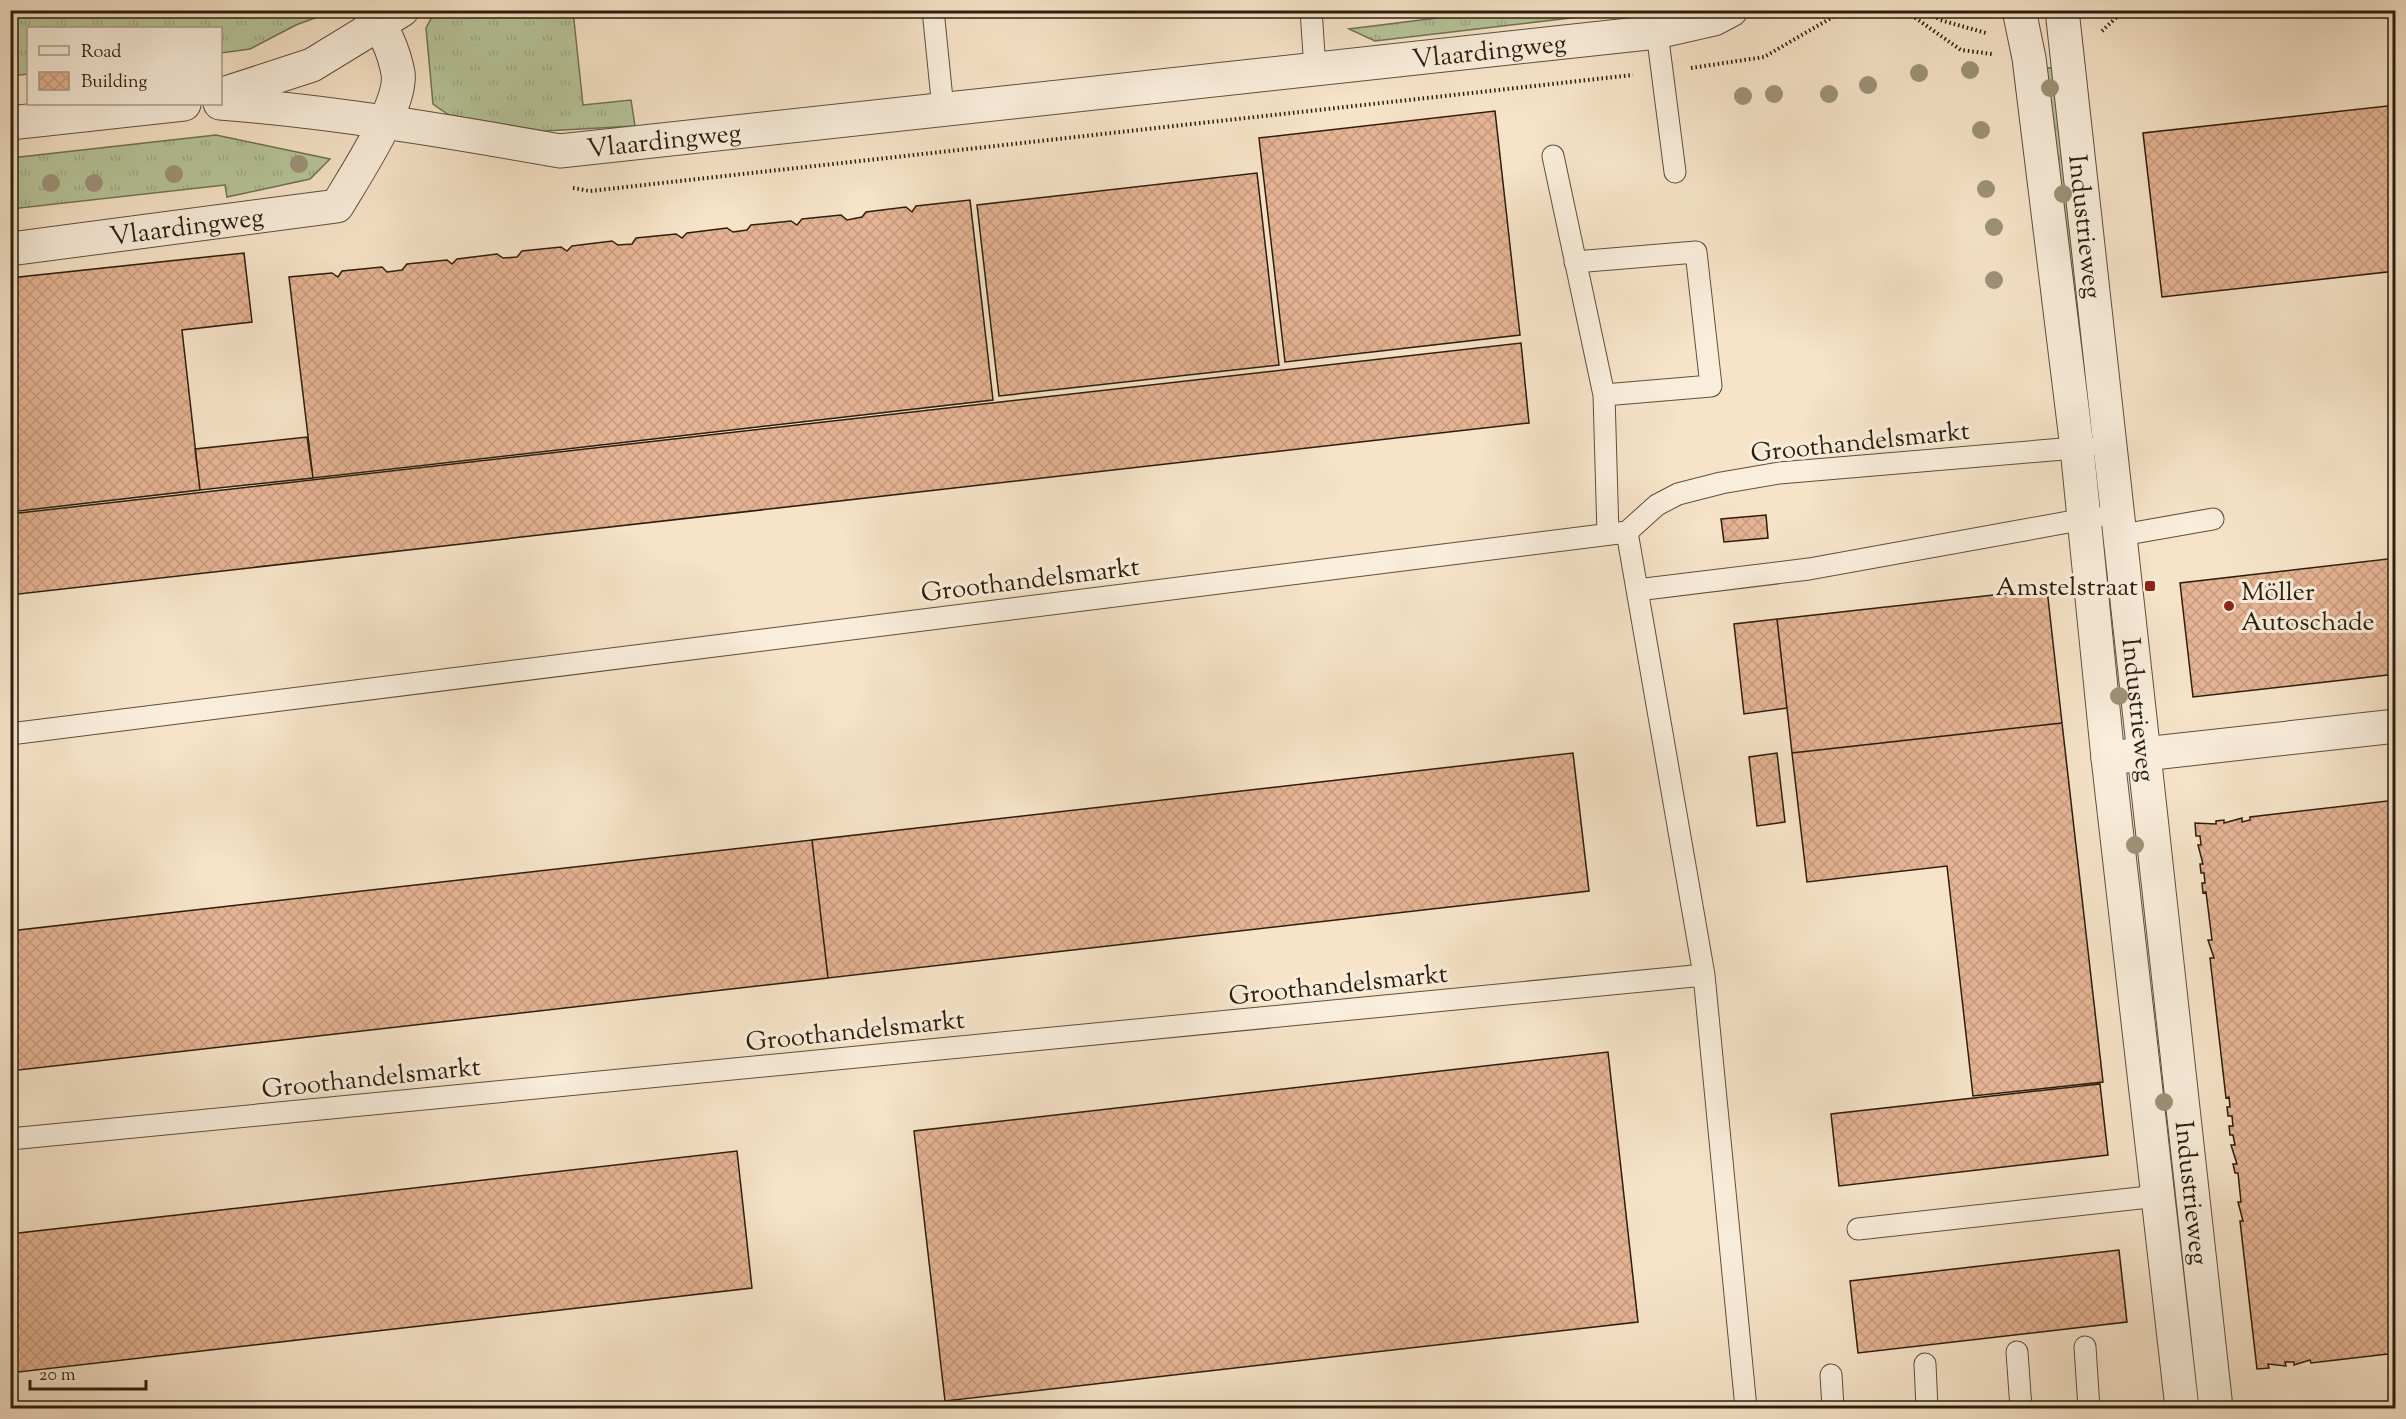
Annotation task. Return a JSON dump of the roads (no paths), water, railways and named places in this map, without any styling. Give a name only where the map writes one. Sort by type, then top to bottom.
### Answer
[{"type":"street","name":"Vlaardingweg","points":[[222,103],[313,110],[560,151],[1657,32],[1714,19],[1731,10]]},
{"type":"street","name":"Industrieweg","points":[[2019,10],[2029,58],[2077,447],[2108,758],[2182,1408]]},
{"type":"street","name":"Industrieweg","points":[[2062,10],[2121,524],[2216,1408]]},
{"type":"street","name":"Vlaardingweg","points":[[10,249],[337,206],[387,121],[399,74],[384,15],[312,66],[222,95]]},
{"type":"street","points":[[10,123],[175,105]]},
{"type":"street","points":[[2108,758],[2396,726]]},
{"type":"lane","points":[[933,10],[943,109]]},
{"type":"lane","points":[[1311,10],[1315,69]]},
{"type":"lane","points":[[1657,32],[1676,172]]},
{"type":"lane","points":[[1553,156],[1604,394],[1618,533],[1637,590],[1704,975],[1746,1408]]},
{"type":"lane","points":[[1575,262],[1696,252],[1711,386],[1604,394]]},
{"type":"lane","name":"Groothandelsmarkt","points":[[10,735],[1618,533],[1657,505],[1678,494],[1721,483],[1779,473],[2112,445]]},
{"type":"lane","points":[[1637,590],[1809,569],[2085,519],[2121,524],[2213,519]]},
{"type":"lane","name":"Groothandelsmarkt","points":[[10,1138],[1704,975]]},
{"type":"lane","name":"Industrieweg","points":[[1858,1229],[2158,1196]]},
{"type":"lane","points":[[2085,1347],[2089,1408]]},
{"type":"lane","points":[[2017,1352],[2020,1408]]},
{"type":"lane","points":[[1925,1364],[1927,1408]]},
{"type":"lane","points":[[1831,1375],[1833,1408]]},
{"type":"place","name":"Amstelstraat","points":[[2150,586]]},
{"type":"place","name":"Möller Autoschade","points":[[2229,606]]}]
